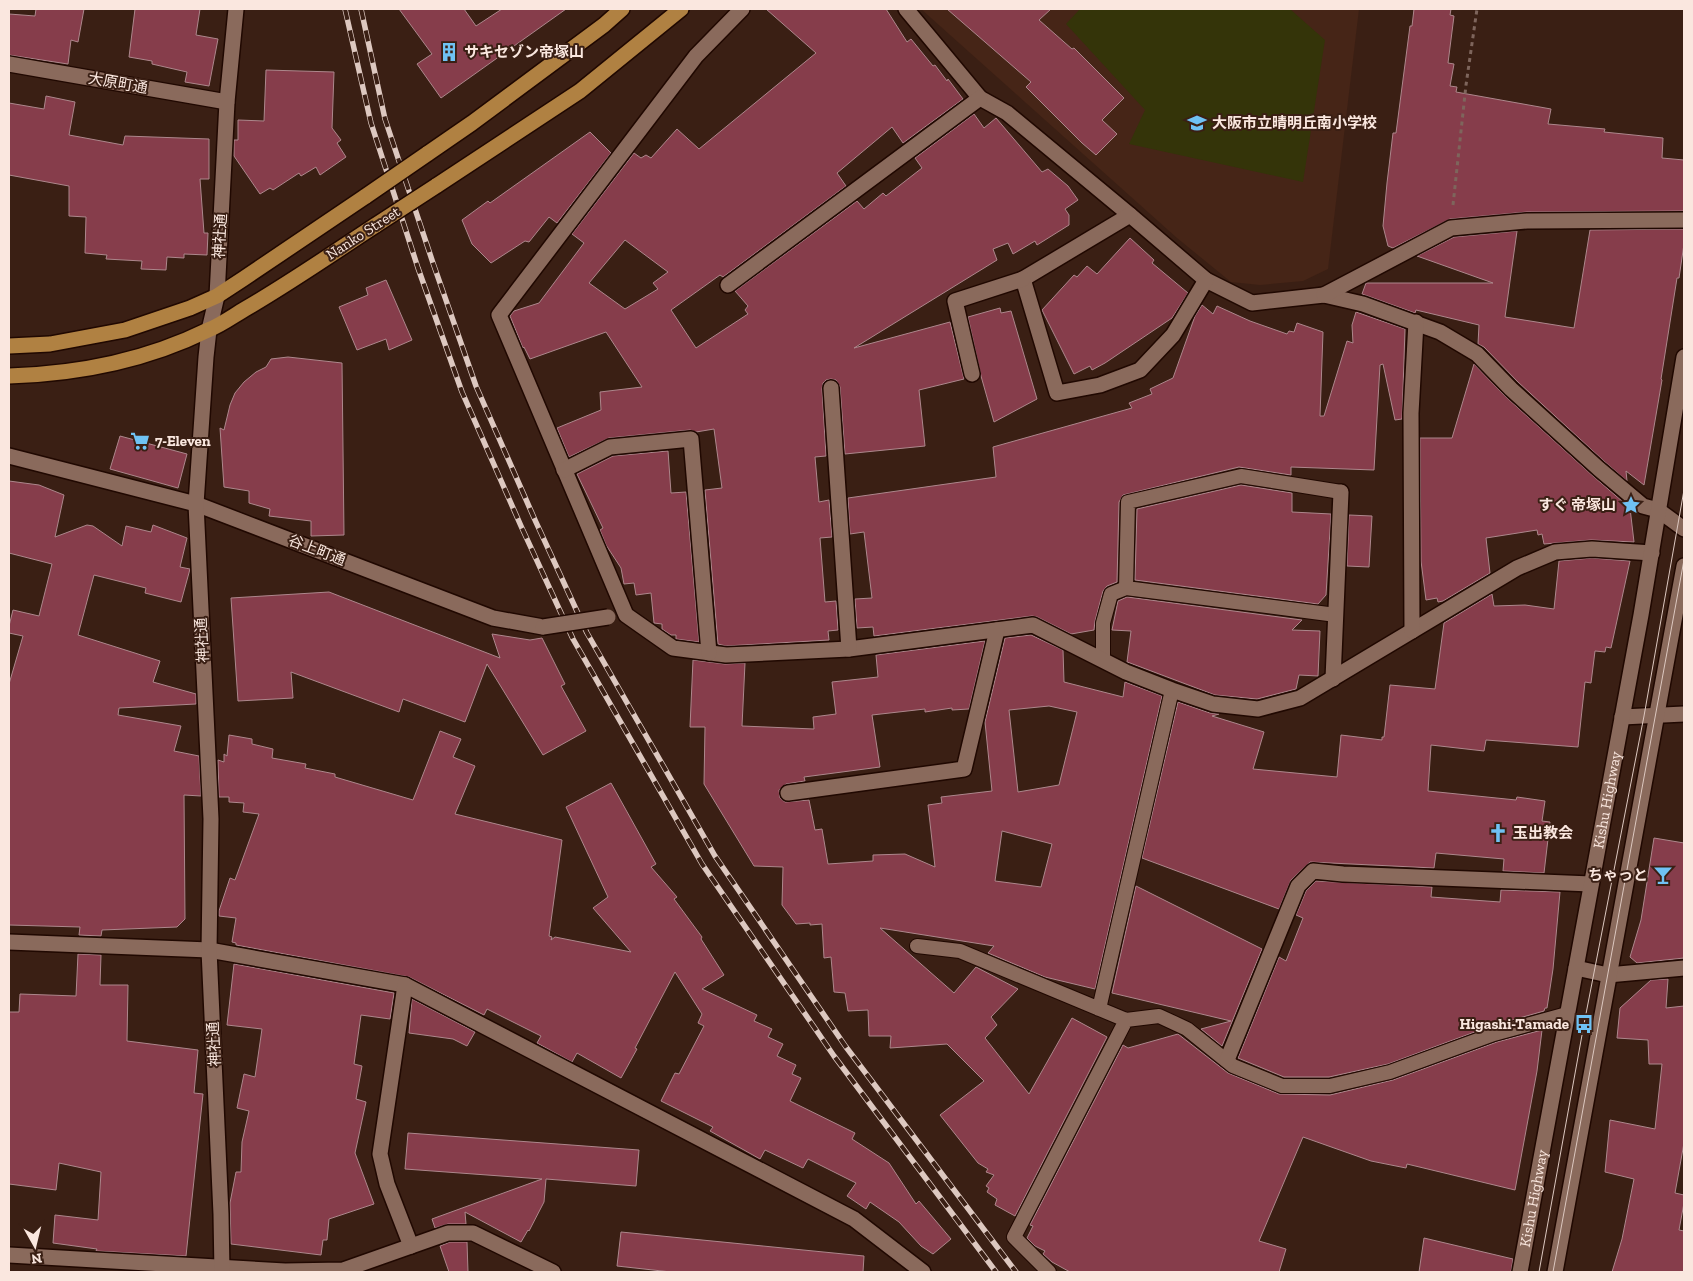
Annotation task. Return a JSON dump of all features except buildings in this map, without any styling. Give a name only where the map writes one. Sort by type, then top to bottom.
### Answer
[{"type":"main road","name":"Nanko Street","points":[[9,346],[50,344],[125,330],[190,308],[217,296],[472,123],[604,25],[622,9]]},
{"type":"main road","name":"Nanko Street","points":[[9,376],[44,375],[147,354],[209,330],[275,292],[580,91],[681,9]]},
{"type":"street","name":"神社通","points":[[222,1270],[222,1214],[209,950],[211,819],[196,504],[206,357],[209,330],[217,296],[227,102],[236,9]]},
{"type":"street","points":[[742,9],[696,56],[499,315],[626,615],[673,648],[726,655],[849,649],[1033,625],[1126,672],[1172,690],[1213,704],[1258,709],[1300,698],[1517,568],[1555,552],[1592,549],[1652,553]]},
{"type":"street","points":[[906,9],[980,98],[1007,113],[1206,280],[1252,304],[1324,295],[1363,304],[1440,332],[1477,354],[1512,389],[1642,506],[1658,510],[1684,529]]},
{"type":"street","name":"大原町通","points":[[9,64],[227,102]]},
{"type":"street","points":[[728,285],[980,98]]},
{"type":"street","points":[[972,374],[954,302],[1023,279],[1130,215]]},
{"type":"street","points":[[1324,295],[1451,228],[1527,220],[1684,220]]},
{"type":"street","points":[[1023,279],[1057,393],[1100,385],[1140,370],[1173,335],[1206,280]]},
{"type":"street","points":[[1412,631],[1411,431],[1416,322]]},
{"type":"street","name":"Kishu Highway","points":[[1520,1272],[1652,553],[1684,357]]},
{"type":"street","points":[[831,388],[849,649]]},
{"type":"street","points":[[564,470],[610,447],[691,439],[709,653]]},
{"type":"street","name":"谷上町通","points":[[9,456],[196,504],[493,618],[543,628],[626,615]]},
{"type":"street","points":[[1333,678],[1341,492]]},
{"type":"street","points":[[1555,1272],[1684,566]]},
{"type":"street","points":[[788,793],[964,769],[997,630]]},
{"type":"street","points":[[1622,717],[1684,714]]},
{"type":"street","points":[[1227,1060],[1298,886],[1313,871],[1343,874],[1591,884]]},
{"type":"street","points":[[9,942],[209,950],[405,985],[854,1219],[924,1272]]},
{"type":"street","points":[[1576,968],[1609,975],[1684,968]]},
{"type":"street","points":[[405,985],[380,1154],[387,1184],[411,1246]]},
{"type":"street","points":[[9,1254],[222,1270],[343,1270],[448,1233],[473,1233],[552,1272]]},
{"type":"lane","points":[[1126,588],[1128,502],[1241,476],[1341,492]]},
{"type":"lane","points":[[1102,659],[1103,623],[1112,594],[1126,588],[1336,615]]},
{"type":"lane","points":[[1099,1009],[1172,690]]},
{"type":"lane","points":[[917,946],[960,951],[1126,1020],[1159,1016],[1187,1029],[1233,1066],[1282,1086],[1330,1086],[1390,1072],[1494,1034],[1567,1014]]},
{"type":"lane","points":[[1049,1272],[1014,1237],[1126,1020]]},
{"type":"path","points":[[1451,228],[1466,84],[1477,9]]},
{"type":"shaded area","name":"大阪市立晴明丘南小学校","points":[[921,9],[1359,9],[1328,269],[1303,281],[1260,285],[1231,282],[1177,238]]},
{"type":"shaded area","points":[[1080,9],[1290,9],[1325,40],[1303,182],[1129,144],[1145,110],[1066,24]]},
{"type":"tram line","points":[[1539,1272],[1584,1024],[1644,716],[1684,490]]},
{"type":"tram line","points":[[1553,1272],[1684,560]]},
{"type":"railway","points":[[345,9],[371,123],[418,268],[462,392],[573,639],[702,864],[834,1056],[996,1272]]},
{"type":"railway","points":[[361,9],[385,119],[476,386],[587,633],[715,856],[846,1047],[1016,1272]]},
{"type":"place","name":"サキセゾン帝塚山","points":[[449,52]]},
{"type":"place","name":"大阪市立晴明丘南小学校","points":[[1197,123]]},
{"type":"place","name":"7-Eleven","points":[[140,441]]},
{"type":"place","name":"すぐ 帝塚山","points":[[1631,505]]},
{"type":"place","name":"玉出教会","points":[[1498,833]]},
{"type":"place","name":"ちゃっと","points":[[1663,875]]},
{"type":"place","name":"Higashi-Tamade","points":[[1584,1024]]}]
